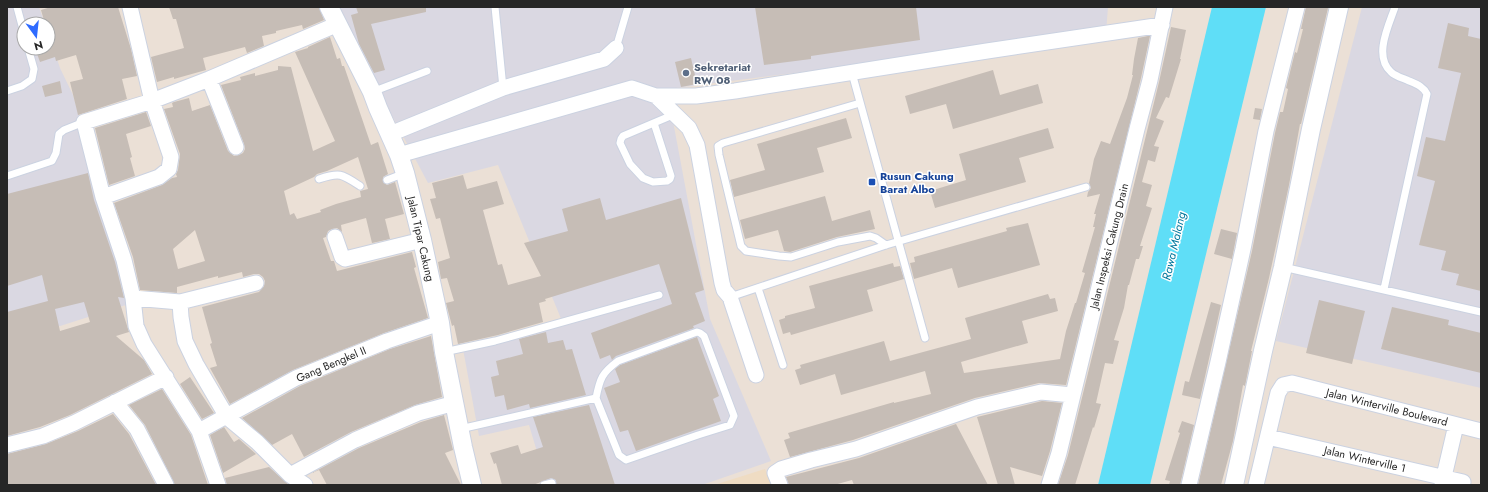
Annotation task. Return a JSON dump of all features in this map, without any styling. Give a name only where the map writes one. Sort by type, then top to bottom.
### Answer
[{"type":"street","points":[[103,197],[159,177],[169,169],[170,157],[152,101],[130,7]]},
{"type":"street","name":"Jalan Tipar Cakung","points":[[329,7],[372,92],[399,155],[405,173],[422,240],[440,323],[454,403],[472,485]]},
{"type":"street","name":"Jalan Inspeksi Cakung Drain","points":[[1049,485],[1059,453],[1150,80],[1165,7]]},
{"type":"street","points":[[1189,485],[1222,347],[1266,131],[1297,7]]},
{"type":"street","points":[[1234,485],[1339,7]]},
{"type":"street","points":[[218,485],[199,432],[144,344],[136,326],[133,298],[122,253],[103,197],[84,122],[152,101],[209,79],[338,24]]},
{"type":"street","points":[[656,96],[696,96],[735,92],[987,50],[1162,25]]},
{"type":"street","points":[[390,134],[503,88],[604,59],[616,48]]},
{"type":"street","points":[[209,79],[236,146]]},
{"type":"street","points":[[399,155],[632,88],[656,96],[689,128],[697,145],[722,283],[724,290],[730,297],[756,375]]},
{"type":"street","points":[[335,237],[342,257],[345,259],[422,240]]},
{"type":"street","points":[[133,298],[180,302],[256,283]]},
{"type":"street","points":[[180,302],[185,341],[199,370],[227,417],[257,442],[290,475],[305,485]]},
{"type":"street","name":"Gang Bengkel II","points":[[199,432],[296,378],[387,341],[440,323]]},
{"type":"street","points":[[7,445],[43,436],[74,423],[166,377]]},
{"type":"street","name":"Jalan Winterville Boulevard","points":[[1268,437],[1278,393],[1283,385],[1292,383],[1481,431]]},
{"type":"street","points":[[780,485],[775,473],[781,469],[856,449],[977,407],[1042,392],[1072,395]]},
{"type":"street","points":[[115,402],[137,429],[166,485]]},
{"type":"street","points":[[290,475],[362,437],[418,413],[454,403]]},
{"type":"street","points":[[1443,481],[1456,425]]},
{"type":"street","points":[[1256,485],[1268,437]]},
{"type":"street","name":"Jalan Winterville 1","points":[[1268,437],[1443,481],[1463,482]]},
{"type":"lane","points":[[495,7],[503,88]]},
{"type":"lane","points":[[616,48],[628,7]]},
{"type":"lane","points":[[1384,289],[1427,94],[1424,88],[1391,73],[1384,64],[1383,52],[1385,38],[1395,7]]},
{"type":"lane","points":[[7,91],[22,86],[32,79],[34,69],[30,56]]},
{"type":"lane","points":[[372,92],[427,71]]},
{"type":"lane","points":[[852,73],[925,338]]},
{"type":"lane","points":[[860,103],[723,143],[718,146],[719,155],[741,246],[746,251],[791,257],[838,242],[870,236],[886,245]]},
{"type":"lane","points":[[654,123],[671,176],[667,181],[652,182],[643,178],[630,164],[620,143],[624,136],[654,123],[676,114]]},
{"type":"lane","points":[[7,176],[52,161],[56,153],[59,134],[64,130],[84,122]]},
{"type":"lane","points":[[387,180],[405,173]]},
{"type":"lane","points":[[318,179],[333,174],[344,176],[360,186]]},
{"type":"lane","points":[[730,297],[898,241],[1086,187]]},
{"type":"lane","points":[[1283,266],[1481,312]]},
{"type":"lane","points":[[758,288],[783,364]]},
{"type":"lane","points":[[444,352],[495,340],[659,295]]},
{"type":"lane","points":[[696,332],[704,336],[734,416],[730,425],[626,460],[619,455],[596,398],[600,380],[608,368],[618,361],[696,332]]},
{"type":"lane","points":[[460,429],[596,398]]},
{"type":"shaded area","points":[[7,7],[39,7],[42,16],[16,16],[16,56],[56,56],[73,95],[132,303],[7,343]]},
{"type":"shaded area","points":[[340,7],[1108,7],[1106,33],[667,89],[710,319],[771,461],[702,485],[547,485],[529,425],[479,436],[463,349],[564,326],[498,165],[428,183],[371,76]]},
{"type":"shaded area","points":[[1362,7],[1481,7],[1481,388],[1276,341]]},
{"type":"shaded area","points":[[765,469],[772,485],[714,485]]},
{"type":"water","name":"Rawa Malang","points":[[1212,7],[1266,7],[1150,485],[1098,485]]},
{"type":"building","points":[[51,7],[118,7],[131,49],[137,76],[122,79],[127,99],[78,115],[70,82],[83,79],[76,55],[56,61],[55,57],[40,62],[38,56],[56,56],[56,16],[43,16],[41,10]]},
{"type":"building","points":[[169,7],[319,7],[324,20],[303,29],[302,25],[262,36],[264,46],[247,53],[245,47],[203,58],[206,70],[157,82],[151,57],[184,48],[176,19],[173,19]]},
{"type":"building","points":[[356,7],[426,7],[426,12],[371,24],[385,70],[374,73],[359,44],[351,15],[358,13]]},
{"type":"building","points":[[755,7],[916,7],[920,40],[811,56],[811,59],[764,65]]},
{"type":"building","points":[[1306,7],[1328,8],[1300,124],[1289,185],[1269,278],[1251,351],[1245,386],[1243,385],[1233,441],[1221,485],[1198,485],[1252,251],[1275,133],[1280,112],[1283,112],[1288,89],[1286,88],[1295,52],[1297,53],[1303,29],[1301,29]]},
{"type":"building","points":[[1448,23],[1469,28],[1468,36],[1481,39],[1481,291],[1456,285],[1459,274],[1441,270],[1446,251],[1419,245],[1435,181],[1417,176],[1426,137],[1445,141],[1461,73],[1438,68]]},
{"type":"building","points":[[1171,27],[1186,30],[1181,59],[1169,98],[1166,97],[1156,118],[1164,121],[1154,146],[1159,147],[1155,162],[1148,160],[1142,182],[1152,185],[1146,206],[1152,208],[1140,246],[1143,246],[1139,259],[1136,259],[1128,285],[1124,308],[1114,340],[1119,341],[1113,364],[1105,363],[1096,403],[1101,404],[1075,485],[1058,485],[1068,455],[1159,82]]},
{"type":"building","points":[[1150,36],[1141,78],[1066,385],[1039,383],[975,398],[853,440],[790,457],[784,440],[790,438],[788,433],[894,402],[931,394],[925,371],[841,395],[835,374],[800,385],[795,370],[801,368],[800,365],[884,341],[890,361],[971,339],[965,318],[1048,294],[1050,299],[1055,298],[1058,311],[1022,321],[1028,343],[961,362],[964,373],[1060,359],[1066,331],[1085,273],[1082,272],[1095,227],[1093,227],[1096,214],[1094,214],[1100,194],[1087,197],[1091,188],[1089,183],[1094,159],[1101,141],[1110,144],[1127,98],[1133,75],[1138,38]]},
{"type":"building","points":[[330,37],[337,59],[340,58],[342,66],[344,66],[371,145],[378,142],[388,174],[383,177],[383,182],[387,185],[395,182],[404,214],[385,219],[390,239],[372,243],[366,218],[341,225],[342,232],[337,228],[328,231],[326,237],[323,238],[331,261],[334,261],[337,271],[412,252],[416,267],[414,268],[428,318],[384,333],[293,370],[230,404],[210,368],[217,366],[210,344],[212,343],[202,307],[259,292],[264,286],[265,281],[263,277],[259,274],[254,274],[243,277],[242,272],[218,278],[218,276],[177,287],[177,293],[140,290],[133,257],[114,203],[162,185],[172,178],[177,177],[176,174],[180,154],[164,109],[173,107],[172,103],[174,102],[189,98],[192,111],[210,105],[228,151],[234,156],[243,153],[245,149],[244,144],[221,85],[241,80],[240,77],[255,73],[255,76],[278,70],[278,66],[291,67],[313,151],[335,141],[295,52]],"holes":[[[358,157],[368,189],[360,191],[361,197],[336,204],[320,210],[321,212],[297,219],[294,213],[290,215],[284,191],[314,177],[317,174]],[[195,230],[205,261],[178,269],[173,249]]]},
{"type":"building","name":"Sekretariat RW 08","points":[[691,58],[697,84],[681,87],[675,62]]},
{"type":"building","points":[[993,70],[1000,95],[1038,84],[1043,103],[953,129],[946,104],[910,114],[905,96]]},
{"type":"building","points":[[60,81],[62,93],[45,97],[42,86]]},
{"type":"building","points":[[1255,108],[1262,109],[1260,120],[1253,119]]},
{"type":"building","points":[[146,112],[151,126],[126,134],[135,176],[109,185],[95,128]]},
{"type":"building","points":[[846,118],[852,138],[817,148],[824,172],[734,197],[730,180],[765,170],[757,144]]},
{"type":"building","points":[[1048,128],[1054,148],[1019,158],[1026,182],[935,208],[930,191],[966,180],[959,154]]},
{"type":"building","points":[[88,173],[94,200],[115,262],[124,298],[118,297],[129,332],[116,336],[144,360],[152,374],[70,415],[40,427],[7,436],[7,312],[48,301],[42,275],[7,286],[7,194]],"holes":[[[84,302],[90,322],[60,331],[55,309]]]},
{"type":"building","points":[[463,175],[467,189],[497,181],[504,204],[483,210],[498,265],[502,264],[508,285],[541,276],[524,243],[568,231],[562,209],[600,198],[606,220],[681,198],[704,290],[695,293],[705,321],[693,326],[694,328],[616,356],[612,360],[610,355],[600,359],[591,333],[672,304],[659,264],[545,299],[546,301],[539,303],[543,322],[498,335],[458,344],[454,325],[452,326],[446,303],[454,301],[447,278],[441,279],[438,262],[450,258],[440,218],[436,219],[430,199],[436,198],[432,183]]},
{"type":"building","points":[[825,196],[832,221],[870,210],[875,229],[837,237],[790,252],[784,251],[778,230],[745,239],[740,220]]},
{"type":"building","points":[[1028,223],[1040,265],[958,288],[952,268],[914,279],[910,263],[915,262],[914,257],[1007,231],[1006,228]]},
{"type":"building","points":[[1221,229],[1237,233],[1232,259],[1214,254]]},
{"type":"building","points":[[893,263],[894,267],[900,266],[904,279],[867,290],[873,311],[791,335],[790,332],[783,334],[779,320],[785,318],[785,316],[815,308],[809,286]]},
{"type":"building","points":[[1319,300],[1365,311],[1352,364],[1306,353]]},
{"type":"building","points":[[1211,302],[1221,305],[1200,399],[1182,395],[1185,381],[1189,382]]},
{"type":"building","points":[[1392,307],[1449,320],[1448,325],[1481,333],[1481,373],[1381,349]]},
{"type":"building","points":[[546,332],[548,343],[563,340],[566,350],[572,349],[586,395],[530,408],[529,404],[507,410],[504,395],[495,397],[491,377],[499,375],[496,361],[523,354],[519,339]]},
{"type":"building","points":[[431,336],[442,397],[415,405],[351,432],[304,457],[292,434],[272,445],[242,418],[300,386],[390,349]]},
{"type":"building","points":[[697,337],[719,396],[713,399],[721,421],[636,451],[628,430],[620,432],[604,388],[620,382],[615,369],[620,365]]},
{"type":"building","points":[[190,377],[214,413],[202,419],[180,384]]},
{"type":"building","points":[[162,389],[191,435],[208,485],[175,485],[145,425],[129,405]]},
{"type":"building","points":[[1042,401],[1062,403],[1042,476],[1010,467],[1015,485],[998,485],[977,417]]},
{"type":"building","points":[[589,405],[615,485],[556,485],[556,480],[551,478],[533,485],[502,485],[496,463],[494,464],[490,453],[518,445],[521,454],[543,447],[533,417]]},
{"type":"building","points":[[113,414],[129,434],[156,485],[7,485],[7,454],[46,444],[78,431]]},
{"type":"building","points":[[444,415],[453,450],[445,453],[461,485],[327,485],[319,470],[312,473],[359,448],[421,422]]},
{"type":"building","points":[[1182,421],[1194,425],[1180,485],[1169,485],[1170,481],[1165,480],[1180,433],[1178,432]]},
{"type":"building","points":[[956,424],[988,485],[854,485],[852,480],[834,485],[789,485],[786,477],[859,458]]},
{"type":"building","points":[[224,427],[234,442],[239,439],[256,454],[223,473],[210,435]]},
{"type":"building","points":[[269,467],[289,485],[227,485],[225,478]]},
{"type":"place","name":"Sekretariat RW 08","points":[[686,73]]},
{"type":"place","name":"Rusun Cakung Barat Albo","points":[[872,182]]}]
